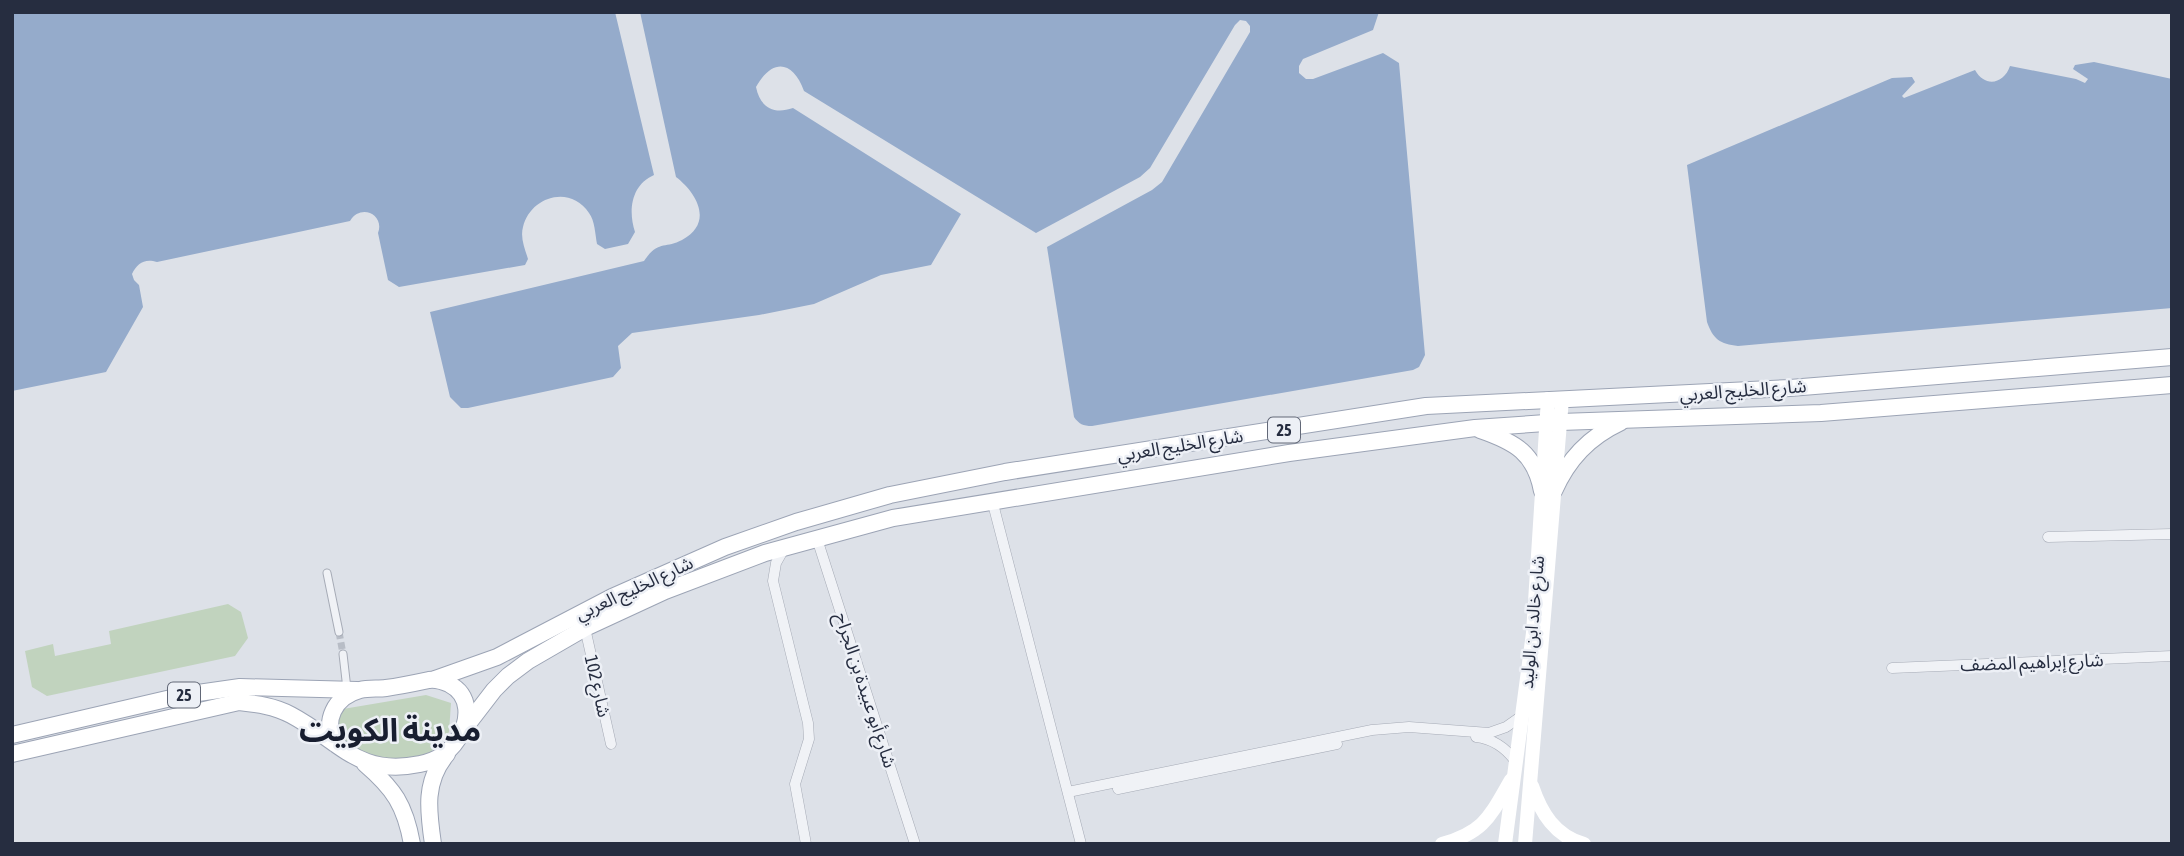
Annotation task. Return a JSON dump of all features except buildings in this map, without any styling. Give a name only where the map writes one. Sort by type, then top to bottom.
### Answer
[{"type":"main road","name":"شارع الخليج العربي","points":[[435,679],[497,657],[612,597],[725,547],[796,522],[890,495],[1005,472],[1426,406],[1790,388],[2172,357]]},
{"type":"main road","name":"شارع الخليج العربي","points":[[464,729],[508,676],[528,661],[585,628],[665,591],[785,546],[893,518],[1289,453],[1475,428],[1821,413],[2172,385]]},
{"type":"main road","name":"شارع خالد ابن الوليد","points":[[1505,844],[1548,491],[1555,399]]},
{"type":"main road","points":[[1475,428],[1503,438],[1523,452],[1548,491],[1578,452],[1608,428],[1625,420]]},
{"type":"main road","name":"شارع خالد ابن الوليد","points":[[1525,844],[1544,635],[1548,491]]},
{"type":"main road","points":[[435,679],[455,687],[464,698],[467,711],[464,729]]},
{"type":"main road","name":"25","points":[[12,735],[184,695],[240,687],[353,690],[435,679]]},
{"type":"main road","points":[[335,744],[329,726],[332,712],[353,690]]},
{"type":"main road","name":"25","points":[[12,754],[239,702],[279,709],[363,762],[377,767],[413,766],[434,760],[453,748],[464,729]]},
{"type":"main road","points":[[433,844],[428,794],[435,772],[453,748]]},
{"type":"main road","points":[[363,762],[383,780],[400,801],[408,819],[412,844]]},
{"type":"main road","points":[[1442,844],[1475,830],[1491,815],[1516,767]]},
{"type":"main road","points":[[1529,779],[1538,804],[1552,826],[1572,841],[1584,844]]},
{"type":"street","points":[[992,500],[1081,844]]},
{"type":"street","points":[[2048,537],[2172,534]]},
{"type":"street","name":"شارع أبو عبيدة بن الجراح","points":[[813,539],[819,545],[915,844]]},
{"type":"street","points":[[785,546],[776,563],[773,580],[808,723],[809,739],[795,784],[806,844]]},
{"type":"street","points":[[327,573],[339,632]]},
{"type":"street","name":"شارع 102","points":[[585,628],[611,744]]},
{"type":"street","points":[[343,654],[353,690]]},
{"type":"street","name":"شارع إبراهيم المضف","points":[[1892,668],[2172,656]]},
{"type":"street","points":[[1483,736],[1506,727],[1522,715]]},
{"type":"street","points":[[1069,795],[1379,729],[1409,727],[1483,736],[1501,745],[1516,767]]},
{"type":"green space","points":[[228,604],[241,612],[248,638],[235,656],[47,696],[32,687],[25,651],[53,644],[55,656],[111,644],[109,631]]},
{"type":"green space","points":[[426,695],[451,703],[449,732],[428,755],[397,761],[364,761],[336,743],[337,710]]},
{"type":"water","points":[[12,12],[615,12],[654,175],[640,185],[633,199],[635,232],[628,244],[605,249],[597,244],[592,220],[581,204],[572,199],[552,198],[534,208],[527,217],[522,231],[528,259],[525,265],[399,287],[388,280],[378,221],[366,212],[350,221],[157,262],[145,261],[136,267],[132,274],[139,285],[143,307],[106,372],[12,391]]},
{"type":"water","points":[[640,12],[1379,12],[1373,30],[1303,59],[1299,73],[1306,79],[1313,79],[1383,53],[1399,63],[1425,355],[1419,367],[1413,370],[1092,426],[1081,424],[1074,417],[1047,247],[1162,182],[1250,32],[1246,21],[1240,20],[1150,168],[1140,177],[1036,233],[804,91],[788,68],[775,67],[756,87],[761,100],[768,108],[793,108],[961,214],[931,265],[881,275],[814,304],[759,315],[632,333],[618,346],[621,368],[613,377],[461,408],[450,397],[430,312],[644,261],[653,250],[682,240],[698,225],[700,217],[696,199],[676,177]]},
{"type":"water","points":[[2094,62],[2172,79],[2172,308],[1738,346],[1718,340],[1712,333],[1707,322],[1687,165],[1892,78],[1912,77],[1915,82],[1902,96],[1904,98],[1975,70],[1984,80],[1994,82],[2003,77],[2010,66],[2085,83],[2088,79],[2073,69],[2075,65]]},
{"type":"tunnel","points":[[339,632],[343,654]]},
{"type":"district","name":"مدينة الكويت","points":[[390,729]]}]
